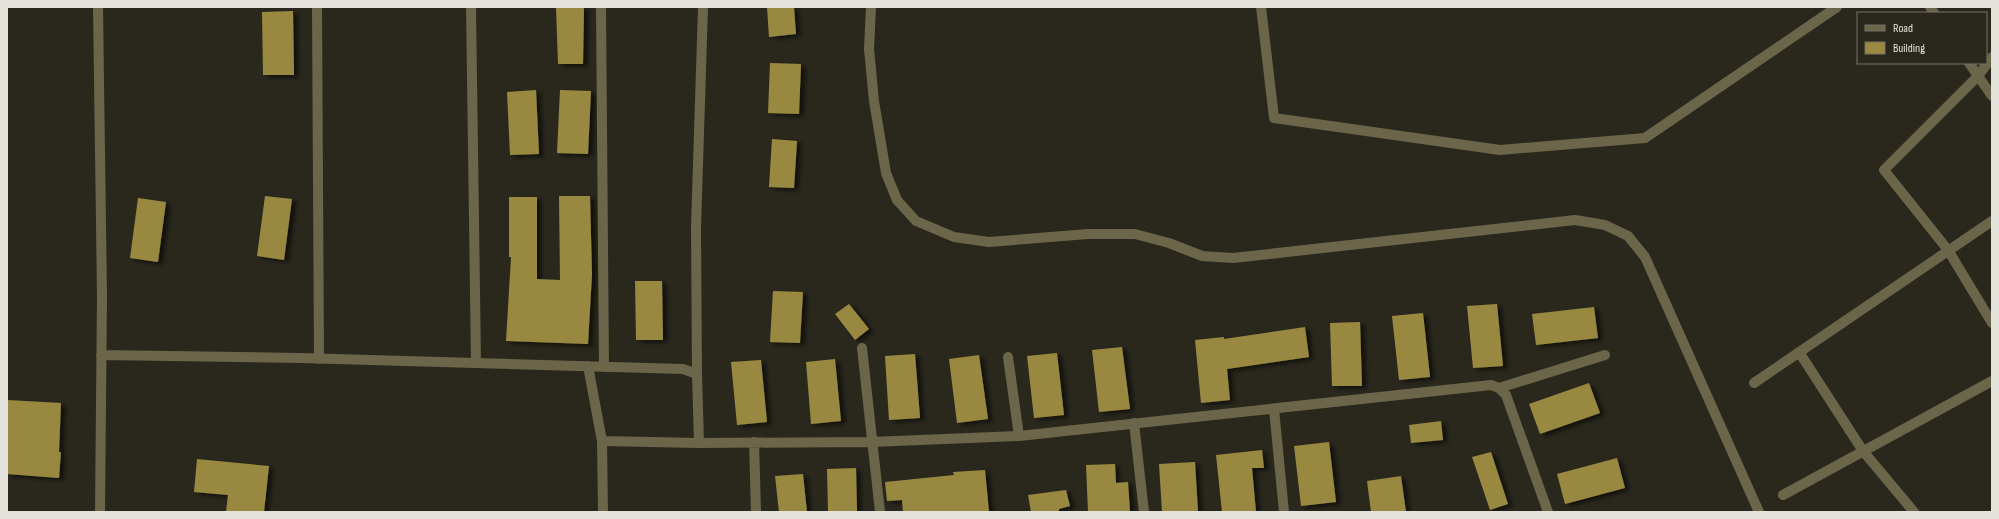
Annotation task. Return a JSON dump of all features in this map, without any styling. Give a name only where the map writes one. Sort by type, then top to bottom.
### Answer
[{"type":"street","points":[[98,7],[102,355],[100,512]]},
{"type":"street","points":[[317,7],[319,359]]},
{"type":"street","points":[[471,7],[476,363]]},
{"type":"street","points":[[601,7],[604,367]]},
{"type":"street","points":[[699,443],[696,227],[703,7]]},
{"type":"street","points":[[870,7],[870,49],[874,93],[886,174],[897,200],[916,221],[954,237],[989,242],[1088,234],[1135,234],[1169,242],[1202,256],[1232,258],[1575,220],[1605,225],[1628,236],[1645,257],[1759,512]]},
{"type":"street","points":[[1261,7],[1274,118],[1500,150],[1645,138],[1837,7]]},
{"type":"street","points":[[1970,64],[1992,96]]},
{"type":"street","points":[[1987,64],[1978,76],[1884,170],[1948,250],[1992,323]]},
{"type":"street","points":[[1754,383],[1992,221]]},
{"type":"street","points":[[862,348],[871,442],[880,512]]},
{"type":"street","points":[[1799,352],[1864,451],[1914,512]]},
{"type":"street","points":[[102,355],[319,359],[683,369],[697,374]]},
{"type":"street","points":[[602,440],[699,443],[871,442],[1019,436],[1491,386],[1499,388],[1605,356]]},
{"type":"street","points":[[1008,357],[1019,436]]},
{"type":"street","points":[[588,366],[602,440],[603,512]]},
{"type":"street","points":[[1783,495],[1992,381]]},
{"type":"street","points":[[1499,388],[1506,395],[1548,512]]},
{"type":"street","points":[[1274,408],[1284,512]]},
{"type":"street","points":[[1134,423],[1144,512]]},
{"type":"street","points":[[754,442],[756,512]]},
{"type":"building","points":[[556,7],[584,7],[583,64],[558,64]]},
{"type":"building","points":[[767,7],[794,7],[796,34],[769,37]]},
{"type":"building","points":[[293,11],[294,75],[263,75],[262,12]]},
{"type":"building","points":[[770,63],[801,64],[799,114],[768,113]]},
{"type":"building","points":[[536,90],[539,154],[510,155],[507,92]]},
{"type":"building","points":[[560,90],[591,91],[588,154],[557,153]]},
{"type":"building","points":[[772,139],[797,141],[794,188],[769,187]]},
{"type":"building","points":[[265,196],[292,199],[284,260],[257,256]]},
{"type":"building","points":[[559,196],[590,196],[592,274],[588,344],[506,341],[511,257],[509,257],[509,197],[537,197],[537,279],[560,280]]},
{"type":"building","points":[[138,198],[166,202],[158,262],[130,258]]},
{"type":"building","points":[[635,281],[662,281],[663,340],[636,340]]},
{"type":"building","points":[[773,291],[803,292],[800,343],[770,342]]},
{"type":"building","points":[[849,304],[869,329],[855,340],[835,314]]},
{"type":"building","points":[[1497,304],[1503,366],[1473,368],[1467,306]]},
{"type":"building","points":[[1594,307],[1598,338],[1536,345],[1532,314]]},
{"type":"building","points":[[1423,313],[1430,377],[1399,380],[1392,316]]},
{"type":"building","points":[[1360,322],[1362,386],[1332,386],[1330,323]]},
{"type":"building","points":[[1305,327],[1309,357],[1227,369],[1230,400],[1201,403],[1195,340],[1224,337],[1224,339]]},
{"type":"building","points":[[1122,347],[1130,409],[1099,412],[1092,350]]},
{"type":"building","points":[[1057,353],[1064,415],[1034,418],[1027,356]]},
{"type":"building","points":[[915,354],[920,418],[889,420],[885,356]]},
{"type":"building","points":[[979,355],[988,419],[957,423],[949,359]]},
{"type":"building","points":[[835,359],[841,421],[811,424],[806,362]]},
{"type":"building","points":[[761,360],[767,422],[737,425],[731,362]]},
{"type":"building","points":[[1589,383],[1600,413],[1540,434],[1529,404]]},
{"type":"building","points":[[7,400],[61,403],[59,452],[61,452],[59,478],[7,474]]},
{"type":"building","points":[[1441,421],[1443,440],[1411,443],[1409,425]]},
{"type":"building","points":[[1329,442],[1336,502],[1301,506],[1294,446]]},
{"type":"building","points":[[1262,450],[1264,468],[1252,468],[1256,512],[1222,512],[1216,455]]},
{"type":"building","points":[[1491,452],[1508,504],[1490,510],[1472,457]]},
{"type":"building","points":[[1617,458],[1625,488],[1565,504],[1557,474]]},
{"type":"building","points":[[197,459],[269,466],[264,512],[226,512],[228,495],[194,492]]},
{"type":"building","points":[[1195,462],[1198,512],[1162,512],[1159,464]]},
{"type":"building","points":[[1115,464],[1116,483],[1128,482],[1130,512],[1088,512],[1086,465]]},
{"type":"building","points":[[856,468],[857,512],[828,512],[827,469]]},
{"type":"building","points":[[985,470],[989,512],[903,512],[902,500],[887,501],[885,482],[954,475],[953,472]]},
{"type":"building","points":[[803,474],[807,512],[779,512],[775,476]]},
{"type":"building","points":[[1401,476],[1406,512],[1371,512],[1367,481]]},
{"type":"building","points":[[1066,490],[1070,506],[1059,509],[1059,512],[1031,512],[1028,495]]}]
